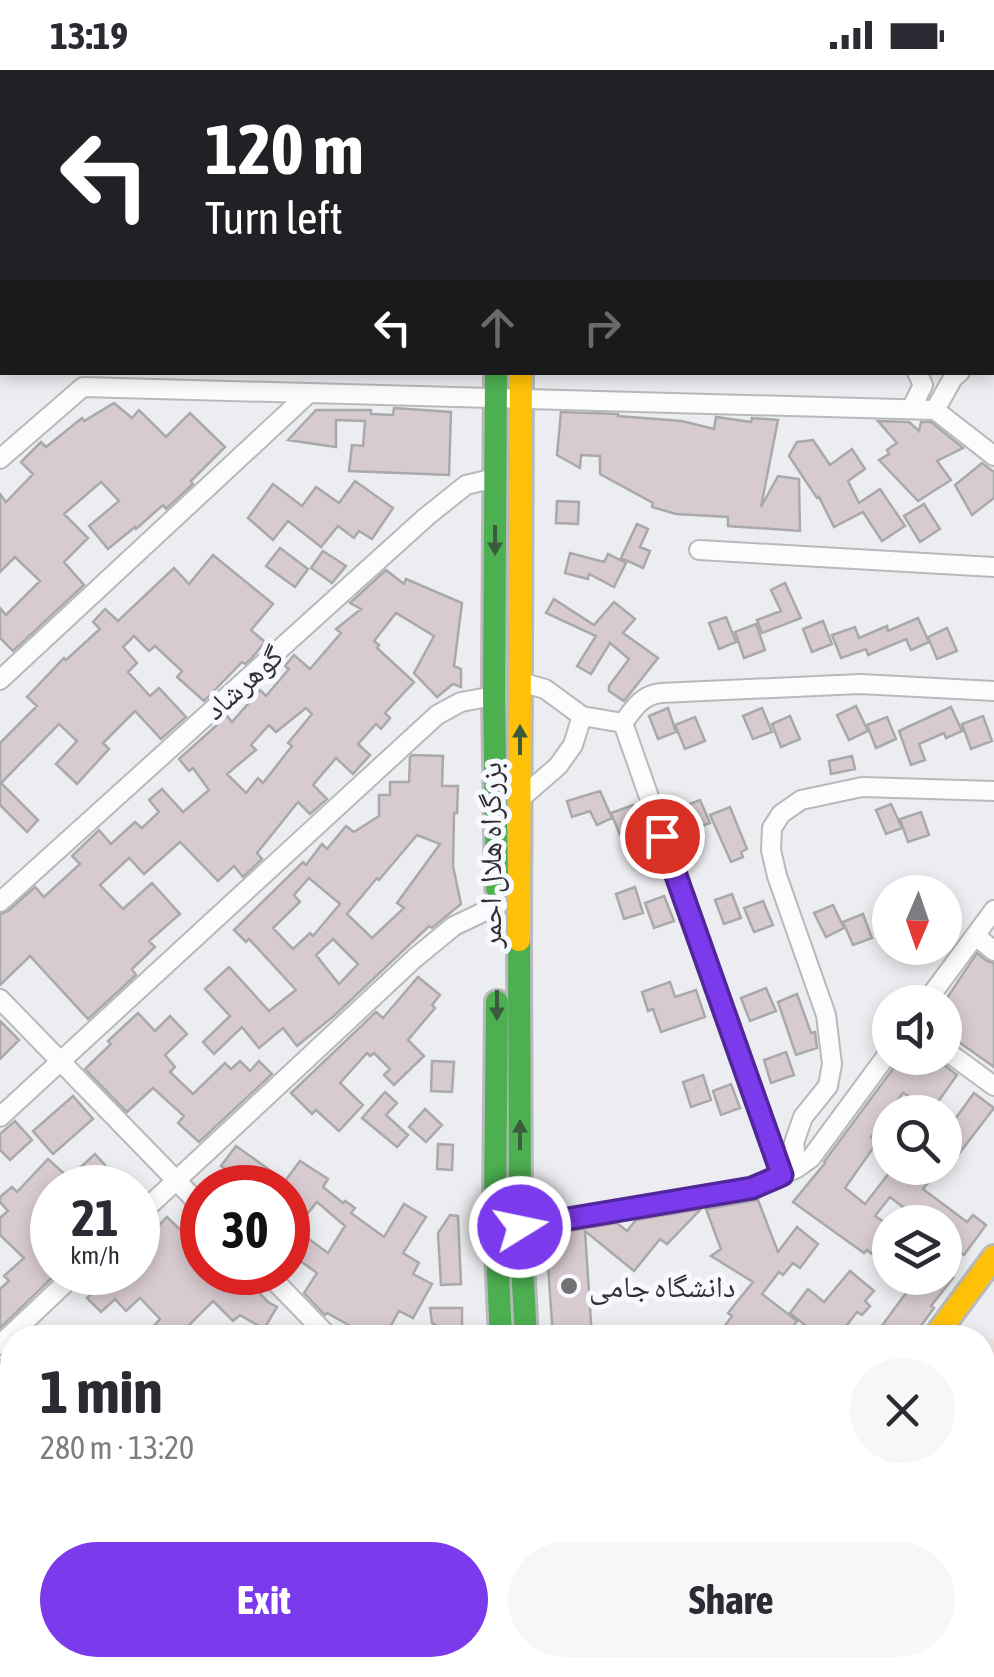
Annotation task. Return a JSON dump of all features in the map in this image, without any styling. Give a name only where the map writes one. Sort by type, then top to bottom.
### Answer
[{"type":"main road","name":"بزرگراه هلال احمر","points":[[496,375],[494,696],[500,1325]]},
{"type":"main road","name":"بزرگراه هلال احمر","points":[[520,375],[520,1227],[525,1325]]},
{"type":"main road","points":[[944,1325],[994,1257]]},
{"type":"street","points":[[911,409],[923,385],[918,375]]},
{"type":"street","points":[[935,410],[956,375]]},
{"type":"street","points":[[3,451],[83,380],[308,394],[935,410],[994,456]]},
{"type":"street","points":[[0,680],[308,394]]},
{"type":"street","name":"گوهرشاد","points":[[0,902],[426,516],[466,485],[495,478]]},
{"type":"street","points":[[700,550],[994,568]]},
{"type":"street","points":[[521,682],[545,689],[582,716],[623,723]]},
{"type":"street","points":[[623,723],[649,694],[860,684],[994,690]]},
{"type":"street","points":[[0,1116],[437,715],[461,702],[494,696]]},
{"type":"street","points":[[520,798],[558,766],[573,745],[582,716]]},
{"type":"street","points":[[623,723],[790,1171]]},
{"type":"street","points":[[790,1171],[803,1118],[828,1086],[832,1064],[826,1015],[776,876],[772,828],[782,814],[802,800],[862,786],[994,791]]},
{"type":"street","points":[[160,1195],[414,958],[454,926],[498,905]]},
{"type":"street","points":[[939,985],[994,910]]},
{"type":"street","points":[[976,936],[994,951]]},
{"type":"street","points":[[0,999],[180,1184]]},
{"type":"street","points":[[962,1062],[994,1086]]},
{"type":"street","points":[[520,1227],[752,1188],[790,1171],[814,1154],[873,1075]]},
{"type":"street","points":[[22,1325],[53,1295]]},
{"type":"street","points":[[288,1295],[317,1325]]},
{"type":"building","points":[[114,403],[132,418],[139,410],[166,437],[190,413],[225,447],[166,509],[163,505],[108,549],[89,526],[119,501],[101,482],[64,514],[88,538],[64,562],[84,585],[13,651],[0,638],[0,608],[6,615],[40,581],[15,557],[0,572],[0,494],[6,502],[33,474],[21,462],[41,442],[46,447],[82,418],[84,421]]},
{"type":"building","points":[[394,408],[451,412],[449,475],[349,471],[352,445],[363,446],[365,421],[336,420],[336,447],[288,440],[316,410],[371,410],[371,414],[393,415]]},
{"type":"building","points":[[561,412],[682,421],[714,429],[716,417],[751,422],[752,418],[778,420],[761,507],[778,476],[799,479],[800,531],[728,526],[728,517],[676,514],[652,507],[653,503],[600,474],[600,456],[581,455],[580,468],[557,455]]},
{"type":"building","points":[[878,421],[909,422],[919,431],[921,422],[931,422],[963,448],[937,461],[951,480],[918,501],[879,460],[897,443]]},
{"type":"building","points":[[813,440],[830,465],[852,449],[865,469],[848,481],[859,503],[880,489],[905,526],[882,541],[863,512],[834,527],[819,497],[789,456],[797,442]]},
{"type":"building","points":[[982,463],[994,472],[994,498],[972,515],[955,485]]},
{"type":"building","points":[[355,481],[393,508],[372,539],[359,531],[354,538],[338,526],[321,547],[288,521],[273,540],[248,518],[273,484],[302,506],[316,487],[339,503]]},
{"type":"building","points":[[557,501],[579,502],[578,524],[556,523]]},
{"type":"building","points":[[924,504],[940,529],[920,542],[904,516]]},
{"type":"building","points":[[637,524],[648,529],[640,547],[650,551],[643,568],[621,558]]},
{"type":"building","points":[[280,548],[308,569],[295,587],[266,566]]},
{"type":"building","points":[[323,551],[346,566],[332,583],[311,568]]},
{"type":"building","points":[[570,553],[604,562],[608,554],[626,563],[614,587],[589,574],[588,579],[565,573]]},
{"type":"building","points":[[213,555],[273,604],[251,630],[265,642],[204,701],[177,677],[182,671],[155,646],[149,651],[134,636],[123,647],[137,663],[128,672],[150,696],[159,688],[186,717],[161,739],[135,711],[103,743],[109,749],[77,784],[56,764],[77,741],[59,724],[1,783],[38,820],[27,832],[0,805],[0,743],[37,706],[27,697],[64,658],[100,629],[93,622],[105,609],[118,621],[174,568],[189,584]]},
{"type":"building","points":[[386,570],[404,584],[406,579],[462,603],[454,666],[461,669],[461,687],[453,684],[437,697],[414,673],[434,636],[396,613],[374,641],[414,682],[385,713],[390,718],[381,729],[376,724],[358,744],[370,755],[353,774],[336,758],[313,785],[327,799],[310,814],[298,802],[257,853],[262,859],[243,877],[234,866],[218,881],[180,842],[144,874],[129,858],[100,885],[123,909],[152,883],[180,914],[149,941],[155,947],[132,969],[136,975],[88,1019],[30,956],[0,985],[0,914],[35,887],[44,897],[80,864],[72,856],[99,830],[111,844],[135,822],[142,828],[159,812],[149,800],[162,789],[183,812],[209,790],[193,768],[189,771],[179,759],[227,716],[232,722],[260,690],[266,696],[289,669],[285,666],[294,655],[310,669],[341,633],[336,629],[361,609],[350,603]],"holes":[[[306,708],[312,714],[263,783],[258,778],[246,793],[227,774],[256,750],[251,745],[269,725],[276,732]]]},
{"type":"building","points":[[785,583],[801,618],[762,633],[757,620],[781,611],[771,590]]},
{"type":"building","points":[[554,599],[594,625],[614,602],[635,619],[623,633],[658,658],[624,701],[609,691],[609,686],[629,659],[610,643],[591,674],[577,666],[596,636],[546,613]]},
{"type":"building","points":[[726,617],[736,642],[719,649],[709,623]]},
{"type":"building","points":[[918,618],[929,642],[911,650],[906,639],[868,655],[866,649],[841,658],[832,635],[855,627],[859,638]]},
{"type":"building","points":[[823,621],[832,644],[812,652],[803,629]]},
{"type":"building","points":[[756,624],[765,650],[744,658],[735,632]]},
{"type":"building","points":[[947,628],[957,651],[937,659],[928,637]]},
{"type":"building","points":[[856,706],[868,731],[849,740],[837,715]]},
{"type":"building","points":[[951,707],[962,731],[946,738],[944,733],[919,744],[925,760],[911,765],[899,731]]},
{"type":"building","points":[[668,708],[676,732],[658,739],[649,716]]},
{"type":"building","points":[[762,708],[772,732],[753,739],[743,716]]},
{"type":"building","points":[[790,716],[800,739],[781,747],[772,724]]},
{"type":"building","points":[[983,716],[992,741],[971,749],[962,724]]},
{"type":"building","points":[[695,717],[705,741],[685,749],[675,725]]},
{"type":"building","points":[[887,717],[896,739],[876,748],[867,725]]},
{"type":"building","points":[[443,756],[442,786],[458,786],[453,866],[461,904],[432,928],[429,926],[297,1046],[283,1028],[259,1048],[242,1027],[214,1054],[203,1042],[230,1016],[205,989],[229,967],[269,1011],[296,990],[249,939],[246,942],[234,930],[303,862],[306,865],[322,844],[327,849],[346,826],[354,832],[379,816],[379,795],[390,795],[390,782],[409,782],[410,757]],"holes":[[[417,835],[440,844],[397,903],[404,908],[372,938],[347,914]],[[309,878],[340,904],[313,936],[310,933],[293,949],[273,928],[300,902],[294,895]],[[333,939],[358,964],[339,984],[316,955]]]},
{"type":"building","points":[[852,756],[855,769],[831,774],[829,761]]},
{"type":"building","points":[[600,791],[612,818],[597,825],[590,811],[572,817],[567,801]]},
{"type":"building","points":[[700,800],[710,823],[694,829],[684,806]]},
{"type":"building","points":[[891,804],[902,828],[886,834],[876,810]]},
{"type":"building","points":[[633,805],[642,827],[620,835],[611,813]]},
{"type":"building","points":[[730,807],[747,849],[741,852],[743,857],[731,862],[710,815]]},
{"type":"building","points":[[921,812],[929,835],[908,842],[900,819]]},
{"type":"building","points":[[635,887],[643,913],[624,919],[616,894]]},
{"type":"building","points":[[732,894],[741,918],[724,924],[715,900]]},
{"type":"building","points":[[664,896],[674,921],[654,928],[645,903]]},
{"type":"building","points":[[763,901],[773,925],[754,932],[744,908]]},
{"type":"building","points":[[833,905],[844,928],[826,937],[814,913]]},
{"type":"building","points":[[863,914],[872,938],[853,945],[843,922]]},
{"type":"building","points":[[977,953],[994,963],[994,1067],[962,1044],[962,985],[956,985]]},
{"type":"building","points":[[418,977],[440,995],[432,1005],[435,1008],[408,1040],[424,1056],[394,1085],[384,1075],[390,1069],[374,1053],[367,1053],[340,1083],[363,1105],[339,1131],[316,1110],[312,1114],[291,1093],[376,1012],[383,1018]]},
{"type":"building","points":[[670,982],[675,997],[696,990],[705,1017],[661,1032],[642,992]]},
{"type":"building","points":[[766,988],[776,1011],[750,1021],[741,998]]},
{"type":"building","points":[[797,994],[811,1033],[815,1032],[817,1048],[796,1055],[778,1002]]},
{"type":"building","points":[[138,1013],[155,1031],[170,1016],[187,1034],[165,1055],[175,1067],[170,1072],[193,1094],[225,1063],[231,1069],[240,1061],[250,1071],[259,1061],[272,1074],[199,1142],[178,1123],[184,1116],[153,1088],[127,1112],[85,1069]]},
{"type":"building","points":[[0,1021],[19,1040],[0,1059]]},
{"type":"building","points":[[786,1052],[794,1075],[771,1083],[764,1060]]},
{"type":"building","points":[[432,1061],[454,1062],[452,1092],[431,1091]]},
{"type":"building","points":[[703,1075],[711,1100],[691,1107],[683,1082]]},
{"type":"building","points":[[888,1075],[957,1075],[943,1095],[874,1095]]},
{"type":"building","points":[[731,1084],[740,1108],[721,1115],[713,1091]]},
{"type":"building","points":[[385,1092],[397,1103],[386,1115],[408,1135],[397,1147],[362,1118]]},
{"type":"building","points":[[974,1093],[994,1108],[962,1150],[962,1110]]},
{"type":"building","points":[[73,1096],[93,1119],[53,1154],[33,1131]]},
{"type":"building","points":[[872,1097],[872,1150],[845,1188],[865,1204],[880,1185],[926,1185],[923,1189],[944,1205],[900,1205],[890,1197],[884,1205],[872,1205],[872,1254],[867,1250],[864,1253],[793,1202]]},
{"type":"building","points":[[425,1109],[442,1125],[426,1142],[409,1127]]},
{"type":"building","points":[[15,1121],[32,1140],[10,1160],[0,1150],[0,1134]]},
{"type":"building","points":[[438,1144],[453,1145],[452,1170],[437,1169]]},
{"type":"building","points":[[236,1146],[263,1165],[222,1165]]},
{"type":"building","points":[[95,1154],[105,1165],[83,1165]]},
{"type":"building","points":[[310,1167],[328,1179],[323,1187],[355,1208],[351,1213],[384,1237],[404,1204],[426,1217],[403,1253],[419,1263],[413,1274],[432,1284],[413,1318],[399,1311],[391,1325],[349,1325],[325,1315],[306,1295],[310,1295],[310,1284],[317,1273],[310,1268],[310,1240],[328,1253],[345,1226],[317,1202],[310,1211]]},
{"type":"building","points":[[30,1178],[30,1295],[34,1295],[3,1325],[0,1325],[0,1289],[9,1281],[4,1276],[24,1258],[0,1235],[0,1218],[8,1211],[0,1197],[12,1187],[17,1192]]},
{"type":"building","points":[[758,1200],[778,1252],[797,1227],[818,1244],[800,1268],[793,1263],[783,1275],[779,1272],[762,1294],[797,1321],[794,1325],[725,1325],[732,1316],[728,1313],[753,1282],[711,1256],[721,1249],[706,1209]]},
{"type":"building","points":[[701,1209],[667,1244],[660,1239],[634,1271],[585,1231],[591,1325],[552,1325],[546,1235],[617,1223],[627,1231],[636,1220]]},
{"type":"building","points":[[450,1215],[458,1216],[461,1284],[441,1285],[438,1233]]},
{"type":"building","points":[[973,1215],[986,1225],[964,1255],[962,1218],[967,1222]]},
{"type":"building","points":[[167,1217],[180,1230],[180,1295],[261,1295],[277,1307],[266,1325],[257,1325],[240,1315],[233,1321],[213,1301],[189,1325],[155,1325],[160,1319],[140,1298],[126,1311],[115,1299],[101,1312],[87,1298],[160,1295],[160,1224]]},
{"type":"building","points":[[850,1271],[872,1289],[865,1301],[870,1306],[862,1315],[857,1312],[847,1325],[805,1325],[790,1313],[808,1289],[824,1302]]},
{"type":"building","points":[[905,1295],[940,1295],[922,1325],[883,1325]]},
{"type":"building","points":[[430,1308],[462,1308],[462,1325],[432,1323]]},
{"type":"traffic: fast","points":[[496,375],[497,888]]},
{"type":"traffic: fast","points":[[519,940],[520,1227],[525,1325]]},
{"type":"traffic: fast","points":[[497,1002],[495,1209],[500,1325]]},
{"type":"traffic: slow","points":[[519,940],[521,375]]},
{"type":"traffic: slow","points":[[944,1325],[994,1257]]},
{"type":"place","name":"دانشگاه جامی","points":[[569,1286]]},
{"type":"route","points":[[520,1227],[752,1188],[782,1175],[662,836]]}]
